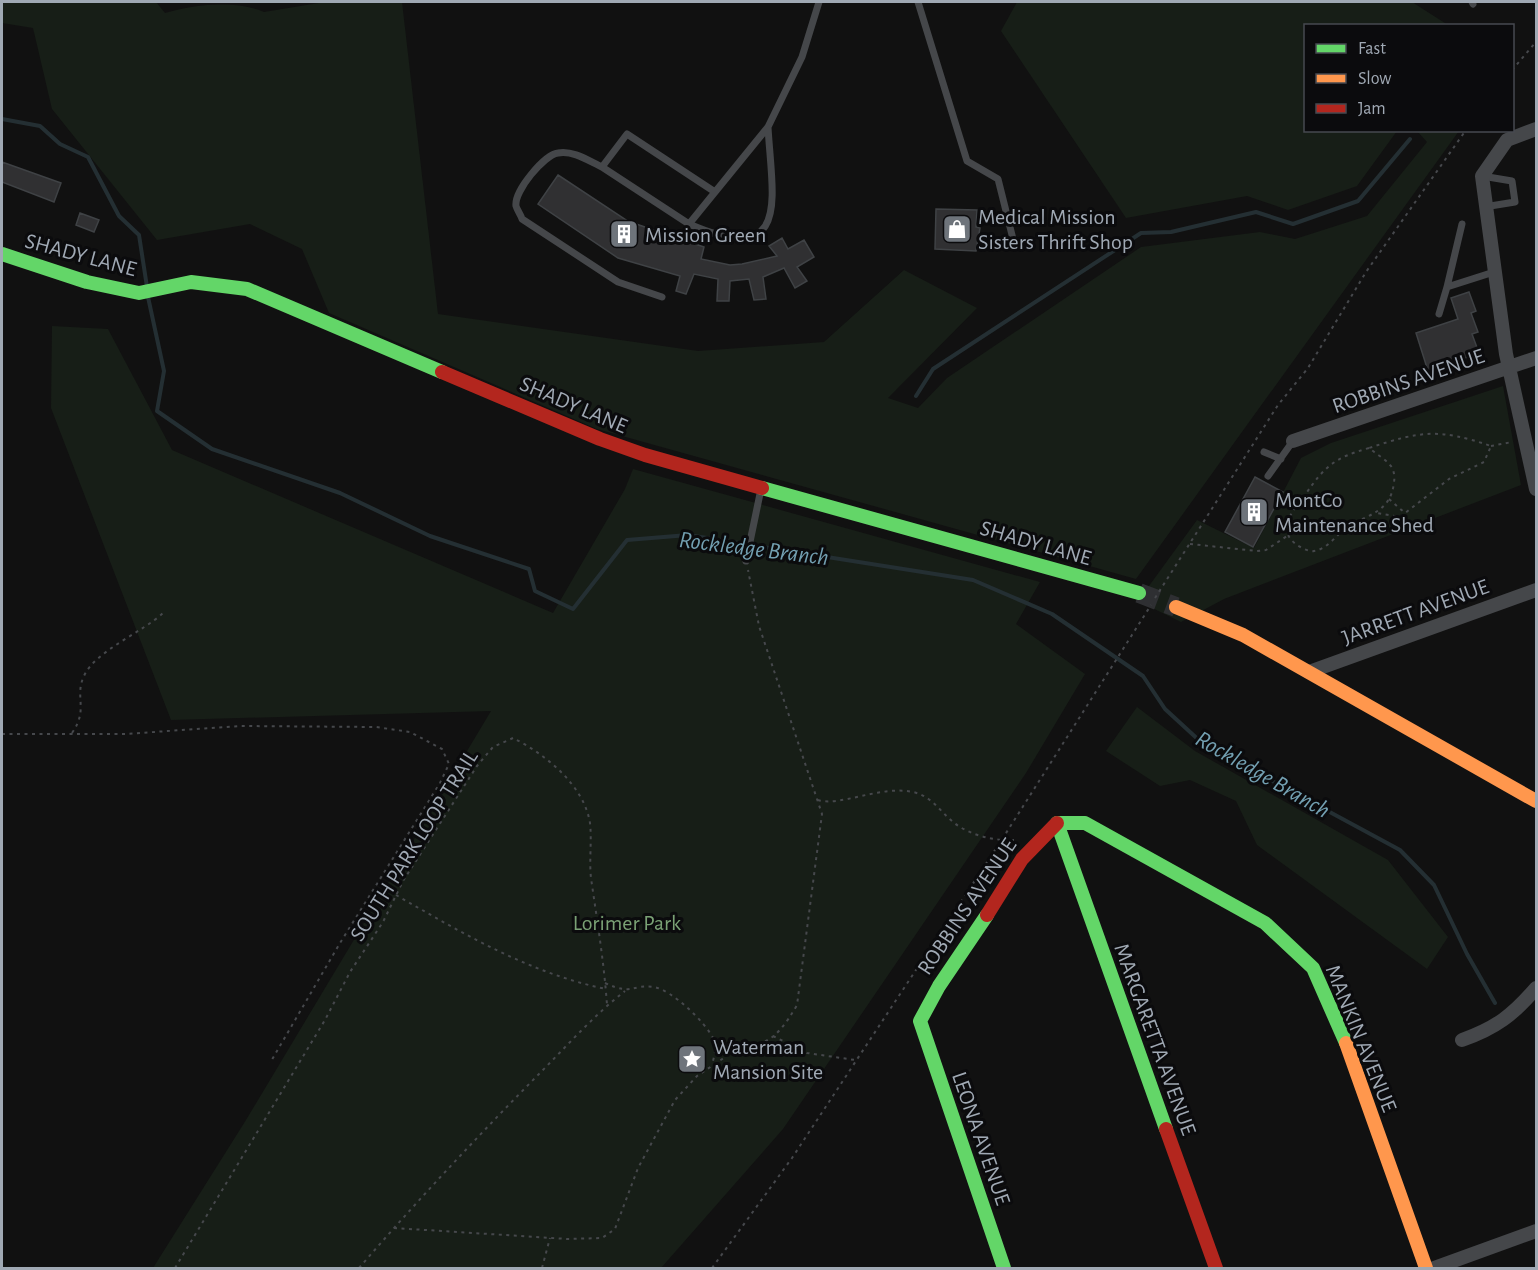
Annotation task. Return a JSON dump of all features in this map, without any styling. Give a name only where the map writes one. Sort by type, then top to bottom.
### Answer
[{"type":"street","points":[[1536,129],[1507,140],[1482,176],[1484,207],[1510,367],[1536,489]]},
{"type":"street","name":"SHADY LANE","points":[[2,254],[82,280],[140,293],[159,291],[182,283],[217,283],[247,289],[600,439],[645,455],[1139,593]]},
{"type":"street","name":"ROBBINS AVENUE","points":[[1293,441],[1536,358]]},
{"type":"street","name":"JARRETT AVENUE","points":[[1309,672],[1536,590]]},
{"type":"street","points":[[1176,607],[1243,635],[1536,801]]},
{"type":"street","name":"ROBBINS AVENUE","points":[[920,1021],[929,1000],[1031,846],[1057,823]]},
{"type":"street","name":"MARGARETTA AVENUE","points":[[1057,823],[1216,1269]]},
{"type":"street","name":"MANKIN AVENUE","points":[[1057,823],[1084,823],[1265,923],[1313,968],[1346,1044],[1426,1269]]},
{"type":"street","points":[[1462,1040],[1488,1030],[1515,1013],[1536,988]]},
{"type":"street","name":"LEONA AVENUE","points":[[920,1021],[1004,1269]]},
{"type":"street","points":[[1434,1269],[1536,1231]]},
{"type":"lane","points":[[689,224],[768,127],[802,57],[819,2]]},
{"type":"lane","points":[[918,2],[967,161],[998,179],[1013,239]]},
{"type":"lane","points":[[662,297],[618,282],[522,219],[516,206],[518,195],[543,158],[557,153],[573,153],[602,167],[689,224],[711,234],[748,238],[759,234],[768,225],[772,211],[768,127]]},
{"type":"lane","points":[[602,167],[627,134],[715,192]]},
{"type":"lane","points":[[1482,176],[1512,180],[1515,202],[1484,207]]},
{"type":"lane","points":[[1439,314],[1462,224]]},
{"type":"lane","points":[[1447,287],[1494,272]]},
{"type":"lane","points":[[1268,476],[1293,441]]},
{"type":"lane","points":[[1264,452],[1281,459]]},
{"type":"lane","points":[[746,561],[749,538],[762,487]]},
{"type":"path","points":[[1514,68],[1536,42]]},
{"type":"path","points":[[712,1269],[792,1158],[1001,841],[1278,405],[1308,368],[1366,272],[1465,132]]},
{"type":"path","points":[[1369,448],[1390,464],[1394,484],[1389,499],[1377,513],[1347,527],[1326,546],[1314,551],[1302,548],[1288,535],[1288,517],[1324,468],[1342,455],[1413,434],[1456,434],[1491,446],[1525,440]]},
{"type":"path","points":[[1377,513],[1400,517],[1449,479],[1484,462],[1491,446]]},
{"type":"path","points":[[1389,499],[1405,513]]},
{"type":"path","points":[[1190,544],[1257,551],[1266,550],[1288,535]]},
{"type":"path","points":[[394,1228],[550,1238],[602,1238],[615,1229],[638,1168],[663,1119],[681,1093],[712,1065],[740,1047],[774,1036],[784,1027],[797,1005],[822,814],[759,626],[746,561]]},
{"type":"path","points":[[72,733],[80,722],[81,689],[90,668],[164,613]]},
{"type":"path","points":[[2,734],[158,733],[189,728],[240,726],[376,726],[410,732],[442,748],[448,764],[440,783],[340,943],[270,1063]]},
{"type":"path","name":"SOUTH PARK LOOP TRAIL","points":[[175,1269],[325,1020],[350,972],[383,922],[396,895],[477,766],[493,747],[513,738],[531,747],[562,773],[578,794],[590,823],[591,879],[599,920],[605,983]]},
{"type":"path","points":[[818,800],[828,803],[877,791],[912,792],[927,797],[954,823],[970,832],[1001,841],[1018,840],[1031,846]]},
{"type":"path","points":[[396,895],[519,962],[571,982],[606,989]]},
{"type":"path","points":[[605,983],[607,1005]]},
{"type":"path","points":[[605,983],[625,991]]},
{"type":"path","points":[[359,1269],[394,1228],[607,1005],[625,991],[646,987],[667,992],[687,1008],[714,1038],[740,1047]]},
{"type":"path","points":[[774,1036],[807,1053],[855,1060]]},
{"type":"path","points":[[712,1065],[716,1049],[714,1038]]},
{"type":"path","points":[[542,1269],[550,1238]]},
{"type":"green space","points":[[2,2],[156,2],[165,13],[190,7],[216,5],[241,6],[264,12],[325,2],[402,2],[438,314],[698,351],[824,342],[904,270],[977,308],[888,398],[918,408],[947,378],[1141,247],[1260,232],[1295,239],[1367,216],[1427,142],[1418,132],[1458,132],[1136,579],[597,429],[329,313],[302,249],[250,224],[157,240],[52,109],[33,28],[2,23]]},
{"type":"green space","points":[[1017,2],[1412,2],[1446,24],[1304,24],[1304,132],[1396,132],[1357,186],[1288,210],[1247,196],[1126,218],[1001,31]]},
{"type":"green space","name":"Lorimer Park","points":[[52,326],[108,329],[172,450],[553,613],[625,489],[633,469],[1040,582],[1016,624],[1085,674],[1026,773],[783,1129],[661,1268],[153,1268],[246,1120],[491,711],[171,720],[51,408]]},
{"type":"green space","points":[[1503,386],[1521,485],[1224,599],[1181,622],[1138,601],[1197,520],[1254,548],[1301,458],[1331,443]]},
{"type":"green space","points":[[1137,707],[1195,751],[1388,860],[1448,937],[1427,969],[1257,845],[1236,801],[1190,780],[1160,786],[1106,751]]},
{"type":"building","points":[[2,162],[61,183],[54,202],[2,182]]},
{"type":"building","name":"Mission Green","points":[[558,175],[635,226],[636,224],[704,247],[701,259],[730,265],[742,264],[777,256],[769,246],[782,238],[788,249],[804,240],[814,257],[797,267],[807,281],[795,288],[784,268],[763,277],[766,299],[754,300],[749,279],[730,281],[729,301],[717,301],[718,279],[694,274],[686,294],[676,291],[680,276],[618,258],[538,204]]},
{"type":"building","points":[[936,209],[977,210],[976,227],[980,228],[976,251],[935,249]]},
{"type":"building","points":[[80,213],[99,220],[94,232],[76,225]]},
{"type":"building","points":[[1469,292],[1476,311],[1471,313],[1478,332],[1472,334],[1479,353],[1428,371],[1416,333],[1458,319],[1451,298]]},
{"type":"building","name":"MontCo Maintenance Shed","points":[[1255,477],[1283,492],[1253,547],[1225,532]]},
{"type":"waterway","name":"Rockledge Branch","points":[[2,119],[40,126],[60,144],[88,157],[119,216],[139,235],[147,287]]},
{"type":"waterway","points":[[916,396],[933,369],[1141,233],[1171,232],[1256,212],[1293,224],[1358,201],[1410,139]]},
{"type":"waterway","name":"Rockledge Branch","points":[[148,297],[164,371],[157,411],[212,449],[340,493],[430,536],[529,569],[535,591],[573,609],[627,540],[688,535],[973,580],[1052,614],[1143,676],[1165,709],[1202,743],[1400,850],[1434,885],[1467,954],[1495,1003]]},
{"type":"tunnel","points":[[1139,593],[1176,607]]},
{"type":"traffic: fast","points":[[2,254],[87,282],[139,293],[191,282],[247,289],[442,372]]},
{"type":"traffic: fast","points":[[762,488],[1139,593]]},
{"type":"traffic: fast","points":[[1057,823],[1085,823],[1265,923],[1313,968],[1346,1043]]},
{"type":"traffic: fast","points":[[1057,823],[1166,1129]]},
{"type":"traffic: fast","points":[[987,915],[939,986],[920,1021],[1004,1268]]},
{"type":"traffic: slow","points":[[1176,607],[1243,635],[1536,801]]},
{"type":"traffic: slow","points":[[1346,1043],[1426,1268]]},
{"type":"traffic: jam","points":[[442,372],[600,439],[645,455],[762,488]]},
{"type":"traffic: jam","points":[[987,915],[1022,859],[1057,823]]},
{"type":"traffic: jam","points":[[1166,1129],[1216,1268]]},
{"type":"place","name":"Medical Mission Sisters Thrift Shop","points":[[957,229]]},
{"type":"place","name":"Mission Green","points":[[624,234]]},
{"type":"place","name":"MontCo Maintenance Shed","points":[[1254,512]]},
{"type":"place","name":"Waterman Mansion Site","points":[[692,1059]]}]
